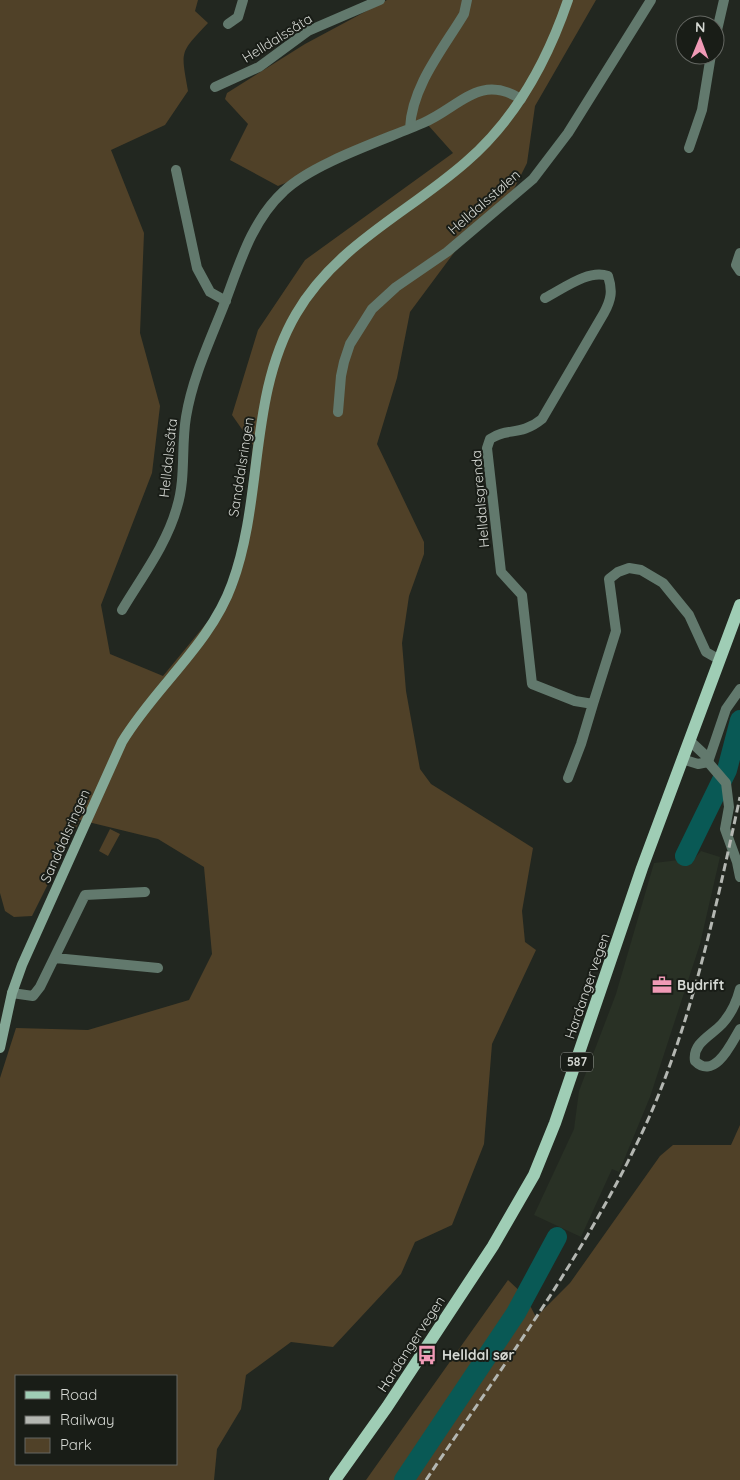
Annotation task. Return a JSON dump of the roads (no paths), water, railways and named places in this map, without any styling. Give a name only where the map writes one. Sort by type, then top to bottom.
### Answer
[{"type":"main road","name":"Sanddalsringen","points":[[0,1048],[12,993],[22,964],[122,742],[139,715],[210,627],[232,585],[241,556],[269,383],[279,349],[296,314],[317,283],[345,254],[465,163],[493,135],[521,99],[546,54],[568,0]]},
{"type":"main road","name":"Hardangervegen","points":[[335,1480],[387,1406],[493,1246],[534,1175],[555,1124],[642,868],[740,605]]},
{"type":"street","points":[[228,24],[238,17],[243,0]]},
{"type":"street","name":"Helldalssåta","points":[[215,87],[259,67],[308,31],[380,0]]},
{"type":"street","points":[[410,128],[413,104],[419,90],[464,14],[467,0]]},
{"type":"street","name":"Helldalsstølen","points":[[338,412],[344,362],[360,325],[372,309],[396,287],[447,252],[533,179],[568,133],[651,0]]},
{"type":"street","points":[[721,15],[724,0]]},
{"type":"street","points":[[689,148],[702,110],[709,65]]},
{"type":"street","name":"Helldalssåta","points":[[122,610],[153,559],[177,508],[182,483],[183,433],[192,390],[255,228],[266,210],[285,190],[308,174],[410,128],[485,90],[497,88],[506,90],[521,99]]},
{"type":"street","points":[[176,170],[197,268],[210,292],[226,301]]},
{"type":"street","points":[[740,253],[736,265],[740,271]]},
{"type":"street","name":"Helldalsgrenda","points":[[545,298],[581,279],[599,273],[608,276],[612,287],[611,300],[542,419],[531,429],[497,434],[490,438],[487,448],[501,572],[522,595],[532,684],[574,701],[593,704]]},
{"type":"street","points":[[568,778],[582,744],[616,631],[609,580],[618,572],[629,568],[642,570],[663,583],[689,615],[706,652],[720,660]]},
{"type":"street","points":[[712,766],[726,709],[740,689]]},
{"type":"street","points":[[690,742],[706,756],[726,783],[729,807],[725,829],[740,878]]},
{"type":"street","points":[[682,759],[712,766]]},
{"type":"street","points":[[12,993],[33,996],[40,987],[85,895],[145,892]]},
{"type":"street","points":[[55,958],[158,968]]},
{"type":"street","points":[[740,989],[733,1008],[723,1023],[697,1047],[695,1061],[700,1065],[716,1064],[740,1029]]},
{"type":"waterway","points":[[685,856],[727,770],[740,720]]},
{"type":"waterway","points":[[404,1480],[516,1313],[557,1237]]},
{"type":"railway","points":[[426,1480],[547,1301],[603,1209],[651,1113],[680,1036],[692,997],[713,917],[740,797]]},
{"type":"place","name":"Bydrift","points":[[662,985]]},
{"type":"place","name":"Helldal sør","points":[[427,1355]]}]
